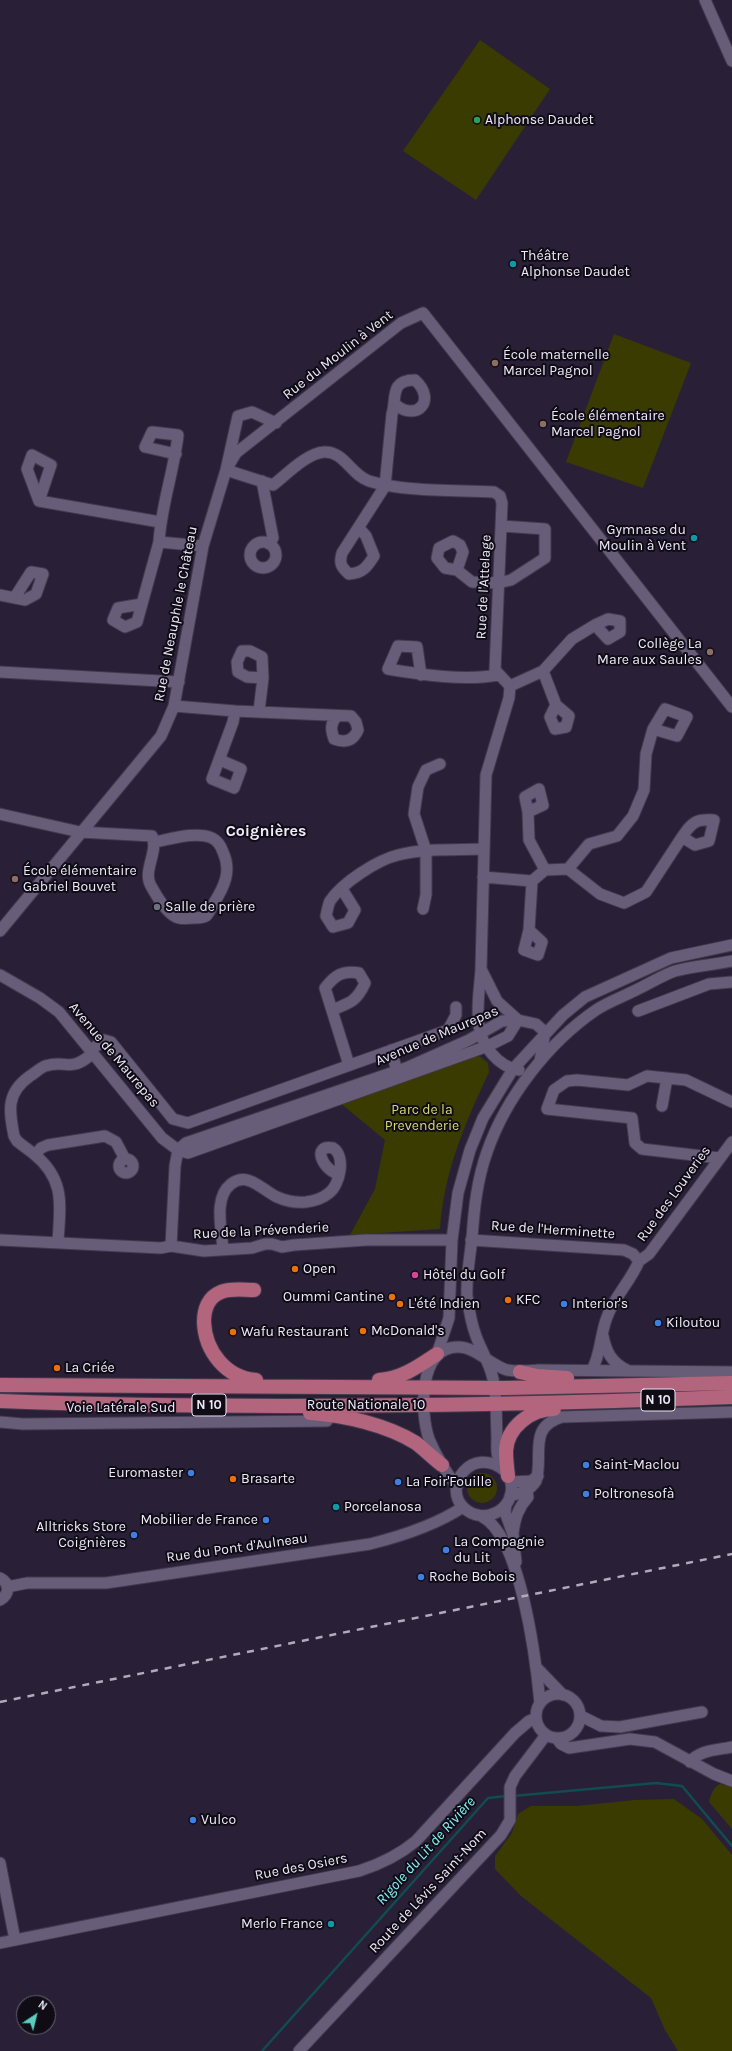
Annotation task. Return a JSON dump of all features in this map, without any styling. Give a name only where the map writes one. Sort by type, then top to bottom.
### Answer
[{"type":"main road","points":[[254,1290],[227,1290],[218,1293],[206,1306],[204,1312],[205,1334],[211,1349],[224,1366],[240,1377],[258,1380],[267,1386]]},
{"type":"main road","points":[[355,1386],[362,1380],[390,1380],[406,1374],[437,1354]]},
{"type":"main road","points":[[520,1372],[538,1376],[570,1378],[586,1385]]},
{"type":"main road","name":"N 10","points":[[0,1393],[22,1385],[355,1386],[424,1388],[732,1383]]},
{"type":"main road","name":"Route Nationale 10","points":[[0,1393],[255,1406],[494,1404],[732,1397]]},
{"type":"main road","points":[[508,1477],[506,1451],[508,1437],[517,1425],[537,1412],[551,1409],[572,1409],[585,1402]]},
{"type":"main road","points":[[255,1406],[264,1412],[321,1414],[343,1417],[385,1428],[417,1444],[442,1465]]},
{"type":"street","points":[[704,0],[732,61]]},
{"type":"street","name":"Rue du Moulin à Vent","points":[[226,470],[236,453],[276,423],[401,322],[423,313],[732,707]]},
{"type":"street","points":[[359,528],[385,486],[392,414],[396,404]]},
{"type":"street","name":"Rue de Neauphle le Château","points":[[0,930],[161,736],[174,706],[203,546],[226,470],[238,416],[252,412],[276,423]]},
{"type":"street","name":"Rue de l'Attelage","points":[[226,470],[273,485],[313,454],[324,452],[336,454],[366,480],[385,486],[494,492],[500,496],[502,503],[502,526],[498,583],[495,670],[499,675]]},
{"type":"street","points":[[142,604],[159,542],[160,522],[176,454]]},
{"type":"street","points":[[262,481],[273,538],[269,544]]},
{"type":"street","points":[[39,501],[160,522]]},
{"type":"street","points":[[457,570],[472,582],[498,583],[512,580],[544,558],[545,529],[502,526]]},
{"type":"street","points":[[159,542],[203,546]]},
{"type":"street","points":[[0,595],[15,597]]},
{"type":"street","points":[[510,686],[543,671],[572,639],[596,625]]},
{"type":"street","points":[[543,671],[556,705]]},
{"type":"street","points":[[1,674],[179,682]]},
{"type":"street","points":[[422,675],[482,678],[499,675],[510,686],[509,698],[486,775],[481,969],[478,1022],[481,1034],[499,1063],[513,1069],[531,1072]]},
{"type":"street","points":[[260,711],[263,678]]},
{"type":"street","points":[[174,706],[235,711],[316,714],[336,717]]},
{"type":"street","points":[[220,760],[233,722],[235,711]]},
{"type":"street","points":[[568,869],[590,844],[617,836],[633,816],[644,790],[646,754],[653,729]]},
{"type":"street","points":[[423,909],[426,895],[426,851],[414,814],[418,787],[426,770],[440,764]]},
{"type":"street","points":[[528,812],[529,840],[545,870]]},
{"type":"street","points":[[0,814],[80,832],[145,834],[152,836],[155,842],[149,871],[150,885],[170,913],[175,917],[195,918],[207,915],[223,888],[227,874],[226,858],[221,846],[214,838],[205,836],[191,836],[155,842]]},
{"type":"street","points":[[483,877],[532,881],[545,870],[568,869],[600,894],[624,903],[646,892],[682,837]]},
{"type":"street","points":[[342,889],[355,876],[396,855],[426,851],[484,849]]},
{"type":"street","points":[[528,930],[532,881]]},
{"type":"street","points":[[457,1487],[442,1465],[429,1438],[424,1404],[424,1388],[427,1373],[437,1354],[449,1318],[452,1240],[458,1193],[470,1150],[483,1118],[513,1069],[567,1011],[592,994],[671,958],[732,945]]},
{"type":"street","points":[[732,962],[675,971],[597,1010],[556,1043],[531,1072],[499,1122],[486,1153],[478,1186],[471,1240],[467,1292],[469,1311],[476,1336],[493,1378],[498,1456],[508,1477],[508,1500],[505,1512],[513,1534],[518,1577],[536,1667],[540,1703],[536,1718],[541,1730],[569,1748],[637,1739],[655,1742],[690,1762],[732,1781]]},
{"type":"street","points":[[481,969],[497,1001],[518,1020],[536,1024],[546,1032]]},
{"type":"street","name":"Avenue de Maurepas","points":[[0,974],[40,998],[59,1012],[162,1138],[178,1150],[188,1153],[488,1046],[508,1036],[518,1020]]},
{"type":"street","points":[[638,1011],[709,984],[732,982]]},
{"type":"street","points":[[58,1242],[61,1202],[59,1188],[53,1175],[35,1155],[17,1141],[14,1136],[11,1104],[14,1090],[24,1080],[41,1068],[50,1065],[71,1066],[80,1064],[104,1040],[111,1042],[173,1119],[188,1123],[448,1030],[456,1015],[456,1007]]},
{"type":"street","points":[[332,1010],[349,1065]]},
{"type":"street","name":"Avenue de Maurepas","points":[[178,1150],[186,1143],[397,1071],[481,1034],[502,1022],[518,1020]]},
{"type":"street","points":[[540,1061],[546,1032]]},
{"type":"street","points":[[391,1050],[397,1071]]},
{"type":"street","points":[[719,1158],[642,1148],[635,1142],[632,1118],[547,1109],[554,1090],[567,1081],[577,1080],[628,1085],[647,1076],[686,1080],[732,1102]]},
{"type":"street","points":[[662,1106],[668,1078]]},
{"type":"street","points":[[232,1107],[237,1126]]},
{"type":"street","points":[[35,1155],[41,1148],[48,1145],[105,1136],[116,1142],[125,1159]]},
{"type":"street","name":"Rue des Louveries","points":[[639,1261],[649,1254],[732,1142]]},
{"type":"street","points":[[171,1246],[174,1166],[178,1150]]},
{"type":"street","points":[[223,1250],[220,1201],[225,1190],[233,1183],[246,1179],[284,1200],[307,1202],[329,1193],[337,1183],[338,1174]]},
{"type":"street","name":"Rue de la Prévenderie","points":[[0,1240],[161,1248],[171,1246],[189,1250],[223,1250],[252,1248],[265,1244],[288,1247],[294,1245],[366,1240],[452,1240]]},
{"type":"street","name":"Rue de l'Herminette","points":[[471,1240],[624,1250],[633,1254],[639,1261]]},
{"type":"street","points":[[592,1370],[597,1360],[602,1331],[611,1308],[634,1274],[639,1261]]},
{"type":"street","points":[[602,1331],[605,1346],[610,1357],[618,1365],[628,1370]]},
{"type":"street","points":[[437,1354],[450,1348],[468,1348],[507,1370],[520,1372],[538,1370],[732,1372]]},
{"type":"street","points":[[481,1516],[497,1513],[508,1500],[533,1487],[538,1476],[539,1438],[546,1425],[553,1420],[562,1417],[732,1412]]},
{"type":"street","name":"Voie Latérale Sud","points":[[0,1422],[23,1424],[320,1420],[362,1422]]},
{"type":"street","points":[[0,1428],[23,1424]]},
{"type":"street","points":[[518,1577],[500,1534],[488,1520],[471,1513],[463,1507],[457,1494],[457,1487],[459,1479],[465,1470],[473,1464],[489,1462],[498,1465],[508,1477],[531,1481],[538,1476]]},
{"type":"street","points":[[513,1534],[515,1519],[522,1503],[528,1497],[527,1490]]},
{"type":"street","name":"Rue du Pont d'Aulneau","points":[[7,1587],[27,1583],[106,1583],[370,1544],[398,1537],[453,1513],[463,1507]]},
{"type":"street","points":[[0,1578],[4,1580],[7,1587],[6,1594],[0,1600]]},
{"type":"street","points":[[536,1667],[563,1695],[574,1700],[580,1710],[580,1723],[572,1734],[551,1737]]},
{"type":"street","points":[[540,1703],[550,1696],[563,1695]]},
{"type":"street","points":[[580,1716],[601,1726],[620,1727],[702,1712]]},
{"type":"street","name":"Rue des Osiers","points":[[0,1943],[359,1871],[381,1864],[404,1852],[416,1841],[515,1733],[529,1721],[536,1718]]},
{"type":"street","points":[[572,1734],[585,1746]]},
{"type":"street","name":"Route de Lévis Saint-Nom","points":[[299,2051],[501,1835],[510,1820],[510,1787],[514,1776],[551,1737]]},
{"type":"street","points":[[690,1762],[694,1756],[701,1753],[732,1747]]},
{"type":"street","points":[[0,1863],[15,1940]]},
{"type":"green space","name":"Alphonse Daudet","points":[[480,40],[550,89],[476,200],[403,151]]},
{"type":"green space","points":[[614,334],[691,363],[643,488],[566,462]]},
{"type":"green space","name":"Parc de la Prevenderie","points":[[474,1055],[481,1057],[488,1063],[489,1072],[457,1148],[446,1187],[440,1229],[350,1235],[375,1189],[385,1140],[339,1102]]},
{"type":"green space","points":[[482,1473],[493,1477],[497,1488],[493,1499],[482,1503],[471,1499],[467,1488],[471,1477]]},
{"type":"green space","points":[[720,1784],[732,1787],[732,1829],[709,1802],[714,1789]]},
{"type":"green space","points":[[674,1799],[702,1819],[732,1855],[732,2051],[678,2051],[665,2030],[651,1998],[521,1896],[495,1869],[495,1856],[512,1833],[518,1814],[531,1806],[576,1806],[635,1800]]},
{"type":"waterway","name":"Rigole du Lit de Rivière","points":[[513,1796],[656,1783],[682,1786],[732,1846]]},
{"type":"waterway","name":"Rigole du Lit de Rivière","points":[[262,2051],[488,1798],[506,1796]]},
{"type":"railway","points":[[0,1702],[732,1554]]},
{"type":"place","name":"Alphonse Daudet","points":[[477,120]]},
{"type":"place","name":"Théâtre Alphonse Daudet","points":[[513,264]]},
{"type":"place","name":"École maternelle Marcel Pagnol","points":[[495,363]]},
{"type":"place","name":"École élémentaire Marcel Pagnol","points":[[543,424]]},
{"type":"place","name":"Gymnase du Moulin à Vent","points":[[694,538]]},
{"type":"place","name":"Collège La Mare aux Saules","points":[[710,652]]},
{"type":"place","name":"École élémentaire Gabriel Bouvet","points":[[15,879]]},
{"type":"place","name":"Salle de prière","points":[[157,907]]},
{"type":"place","name":"Open","points":[[295,1269]]},
{"type":"place","name":"Hôtel du Golf","points":[[415,1275]]},
{"type":"place","name":"Oummi Cantine","points":[[392,1297]]},
{"type":"place","name":"KFC","points":[[508,1300]]},
{"type":"place","name":"L'été Indien","points":[[400,1304]]},
{"type":"place","name":"Interior's","points":[[564,1304]]},
{"type":"place","name":"Kiloutou","points":[[658,1323]]},
{"type":"place","name":"McDonald's","points":[[363,1331]]},
{"type":"place","name":"Wafu Restaurant","points":[[233,1332]]},
{"type":"place","name":"La Criée","points":[[57,1368]]},
{"type":"place","name":"Saint-Maclou","points":[[586,1465]]},
{"type":"place","name":"Euromaster","points":[[191,1473]]},
{"type":"place","name":"Brasarte","points":[[233,1479]]},
{"type":"place","name":"La Foir'Fouille","points":[[398,1482]]},
{"type":"place","name":"Poltronesofà","points":[[586,1494]]},
{"type":"place","name":"Porcelanosa","points":[[336,1507]]},
{"type":"place","name":"Mobilier de France","points":[[266,1520]]},
{"type":"place","name":"Alltricks Store Coignières","points":[[134,1535]]},
{"type":"place","name":"La Compagnie du Lit","points":[[446,1550]]},
{"type":"place","name":"Roche Bobois","points":[[421,1577]]},
{"type":"place","name":"Vulco","points":[[193,1820]]},
{"type":"place","name":"Merlo France","points":[[331,1924]]},
{"type":"district","name":"Coignières","points":[[266,831]]}]
